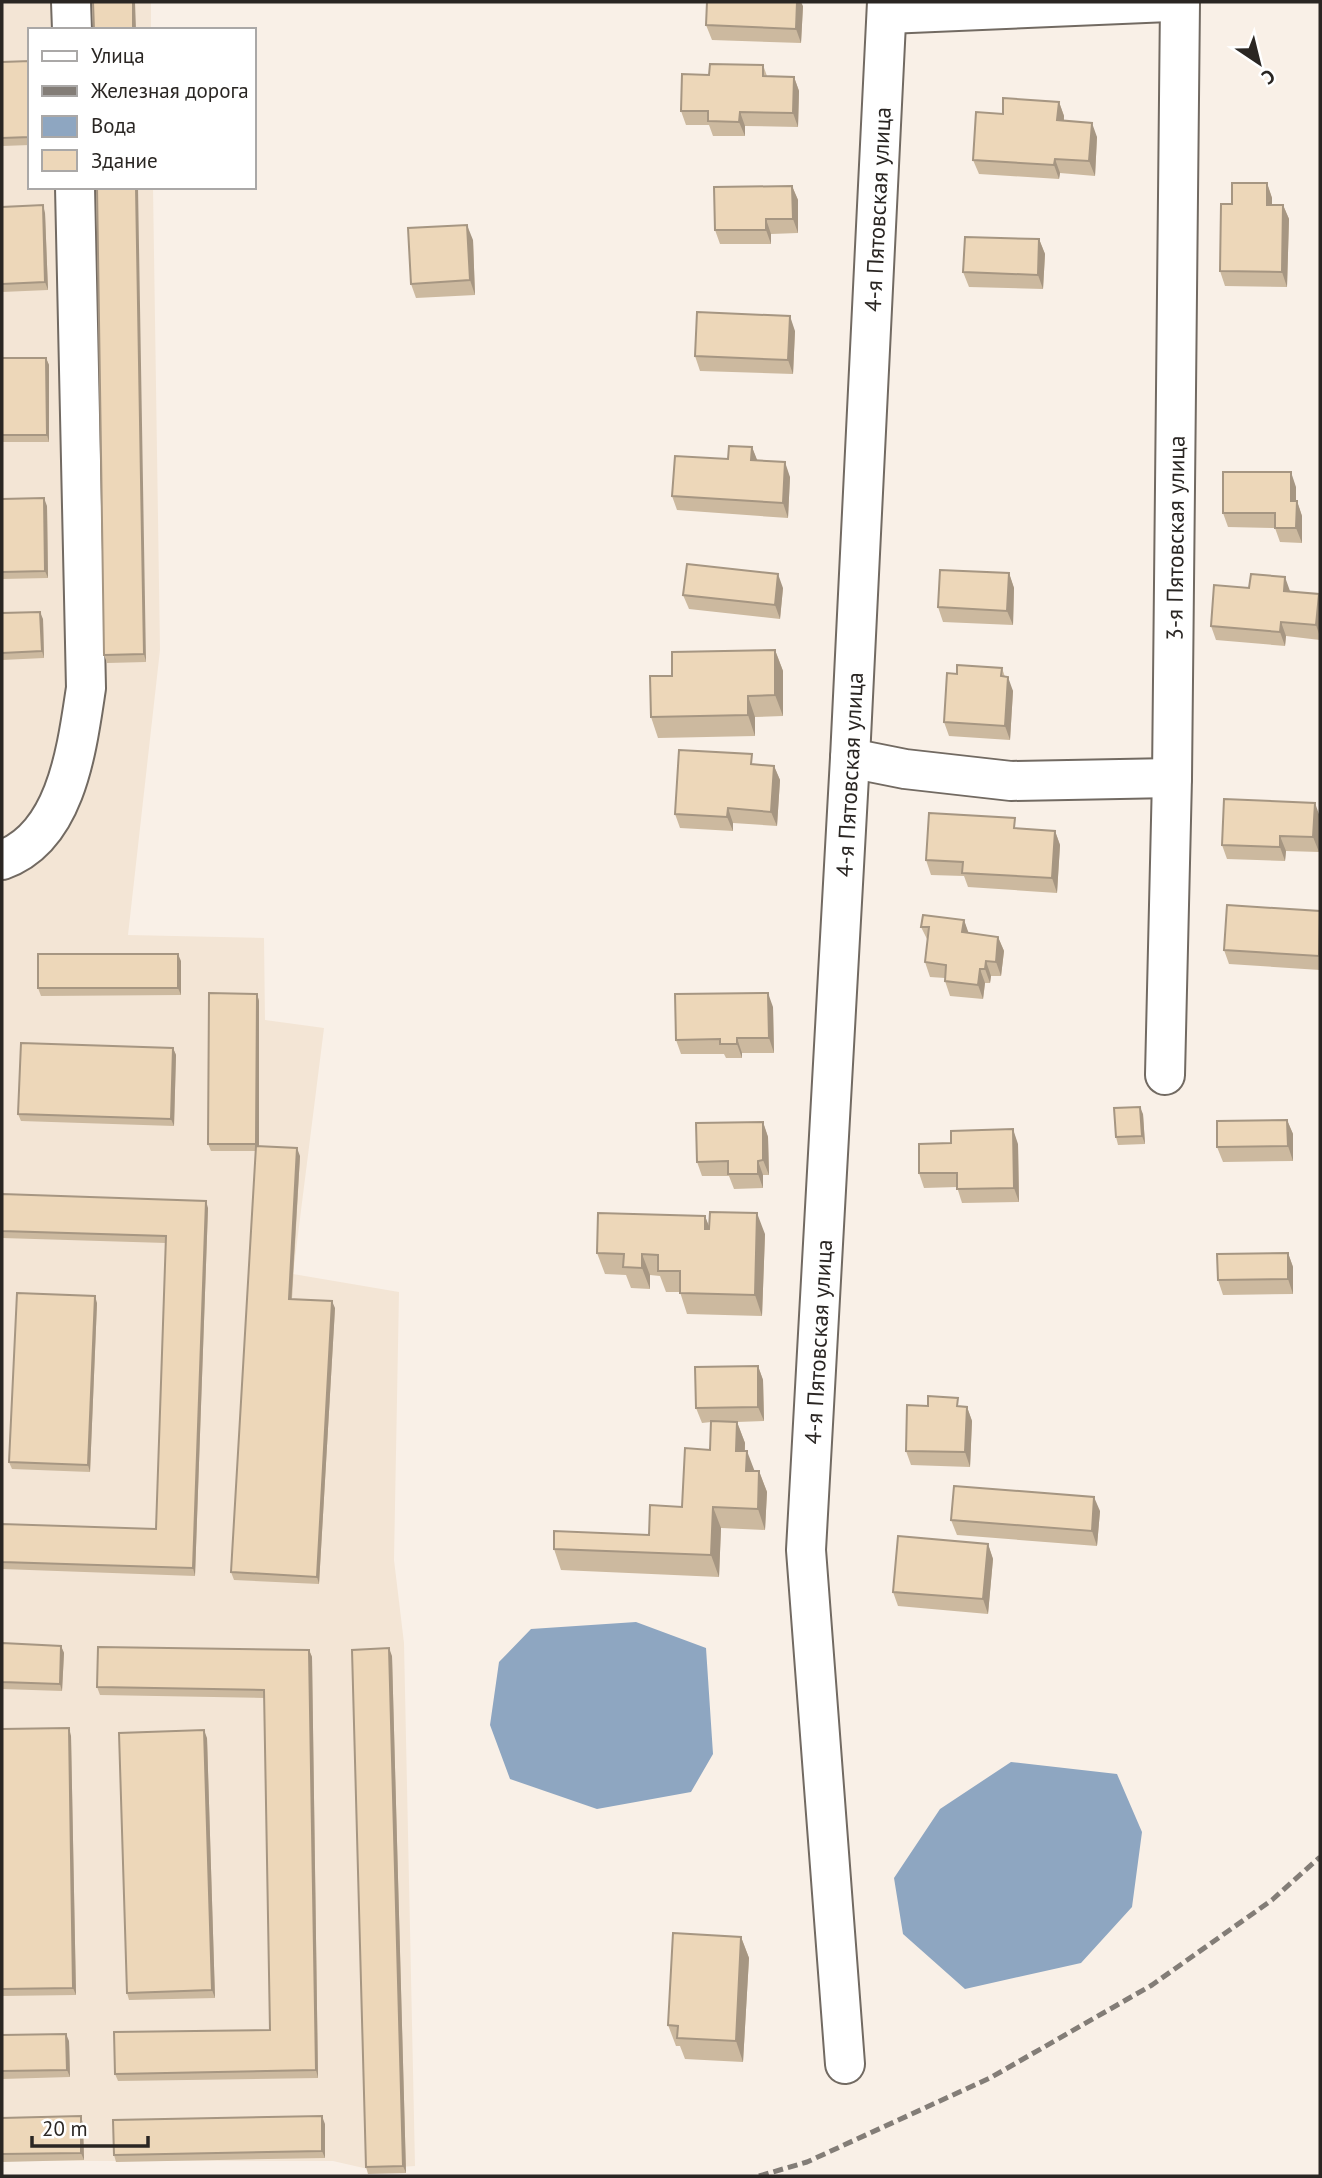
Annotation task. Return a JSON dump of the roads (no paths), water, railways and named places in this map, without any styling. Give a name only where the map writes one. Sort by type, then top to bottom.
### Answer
[{"type":"street","points":[[71,2],[72,28]]},
{"type":"street","points":[[887,8],[1169,2]]},
{"type":"street","name":"3-я Пятовская улица","points":[[1165,1075],[1172,778],[1180,2]]},
{"type":"street","name":"4-я Пятовская улица","points":[[845,2064],[806,1550],[850,758],[887,8]]},
{"type":"street","points":[[2,860],[17,855],[50,822],[76,755],[86,688],[75,189]]},
{"type":"street","points":[[850,758],[905,769],[1011,781],[1172,778]]},
{"type":"water","points":[[636,1622],[706,1648],[713,1754],[691,1792],[597,1809],[510,1779],[490,1725],[499,1662],[531,1629]]},
{"type":"water","points":[[1011,1762],[1117,1774],[1142,1832],[1132,1907],[1081,1963],[965,1989],[903,1934],[894,1878],[940,1809]]},
{"type":"railway","points":[[759,2176],[807,2162],[990,2078],[1152,1985],[1272,1900],[1320,1857]]}]
